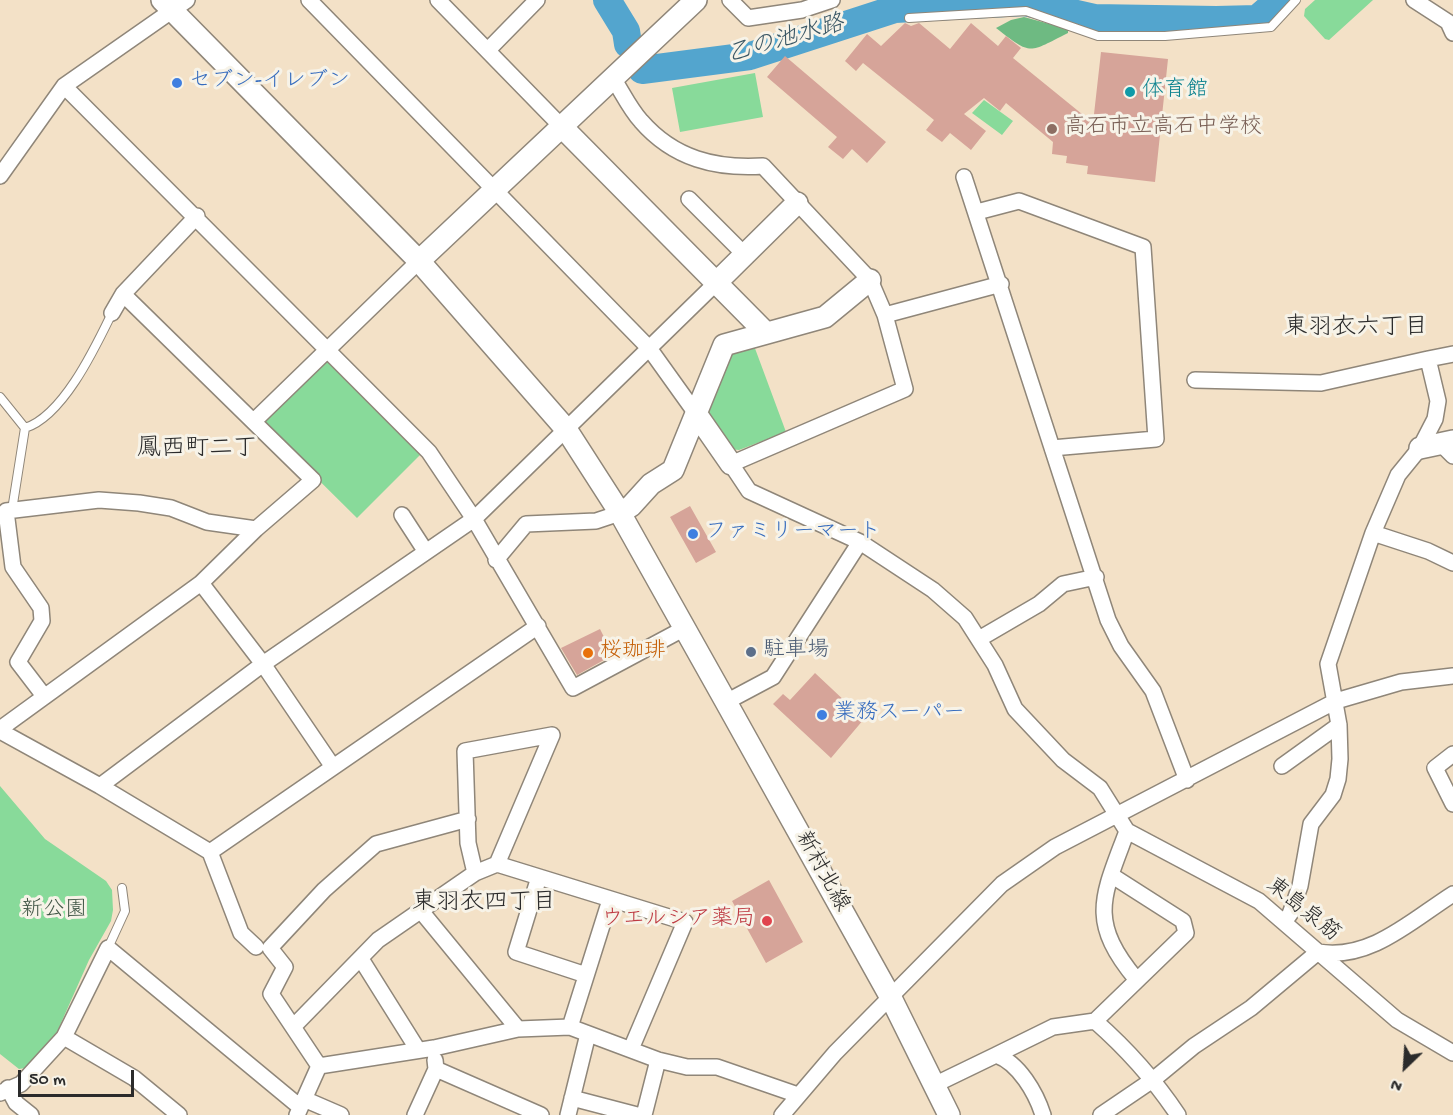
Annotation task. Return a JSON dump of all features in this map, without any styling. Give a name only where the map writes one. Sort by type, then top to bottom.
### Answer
[{"type":"street","points":[[309,0],[649,348],[749,491],[860,542],[933,590],[965,618],[995,665],[1015,709],[1063,760],[1100,788],[1127,831],[1111,875],[1104,903],[1105,928],[1119,959],[1136,979]]},
{"type":"street","points":[[438,0],[766,333]]},
{"type":"street","points":[[488,50],[537,0]]},
{"type":"street","points":[[254,421],[494,189],[696,0]]},
{"type":"street","points":[[730,0],[748,18],[802,10],[832,0]]},
{"type":"street","points":[[1414,0],[1449,22],[1453,33]]},
{"type":"street","points":[[0,176],[64,86],[174,4]]},
{"type":"street","name":"新村北線","points":[[174,4],[420,261],[566,429],[620,513],[686,630],[891,998],[949,1115]]},
{"type":"street","points":[[613,78],[641,122],[675,149],[705,164],[736,168],[763,166],[870,280],[885,315],[905,389],[731,464]]},
{"type":"street","points":[[64,86],[429,452],[474,519],[573,688],[686,630]]},
{"type":"street","points":[[964,177],[1001,284],[1108,620],[1121,646],[1154,691],[1187,780]]},
{"type":"street","points":[[689,199],[744,254]]},
{"type":"street","points":[[977,212],[1019,201],[1143,247],[1156,439],[1052,448]]},
{"type":"street","points":[[100,786],[263,664],[474,519],[797,202]]},
{"type":"street","points":[[112,313],[123,294],[196,216]]},
{"type":"street","points":[[496,560],[526,524],[596,521],[620,513],[631,506],[651,484],[673,470],[724,345],[825,316],[870,280]]},
{"type":"street","points":[[885,315],[1001,284]]},
{"type":"street","points":[[123,294],[313,480],[201,583],[0,730],[100,786],[210,852],[241,933],[256,947]]},
{"type":"street","points":[[1196,380],[1321,383],[1453,354]]},
{"type":"street","points":[[1285,921],[1290,914],[1300,886],[1311,824],[1333,795],[1340,759],[1336,700],[1329,680],[1328,664],[1373,533],[1398,475],[1420,448],[1435,419],[1438,401],[1428,359]]},
{"type":"street","points":[[1420,448],[1449,447]]},
{"type":"street","points":[[44,696],[18,662],[42,621],[41,608],[13,567],[6,511],[99,500],[140,502],[171,508],[207,522],[256,530]]},
{"type":"street","points":[[402,516],[426,552]]},
{"type":"street","points":[[1373,533],[1428,551],[1453,563]]},
{"type":"street","points":[[726,702],[773,677],[860,542]]},
{"type":"street","points":[[979,639],[1039,604],[1063,584],[1096,577]]},
{"type":"street","points":[[201,583],[263,664],[333,767]]},
{"type":"street","points":[[210,852],[538,626]]},
{"type":"street","points":[[782,1115],[798,1095],[1002,884],[1055,847],[1187,780],[1336,700],[1401,682],[1453,676]]},
{"type":"street","points":[[1282,765],[1339,725]]},
{"type":"street","points":[[475,873],[468,843],[465,751],[552,735],[497,864]]},
{"type":"street","points":[[1453,754],[1435,768],[1453,804]]},
{"type":"street","points":[[319,1066],[271,994],[285,967],[270,948],[324,890],[376,844],[468,819]]},
{"type":"street","name":"東島泉筋","points":[[1127,831],[1259,901],[1285,921],[1397,1020],[1453,1053]]},
{"type":"street","points":[[292,1027],[378,940],[475,873],[497,864],[685,922],[631,1049]]},
{"type":"street","points":[[934,1085],[1053,1027],[1095,1021],[1186,933],[1183,921],[1111,875]]},
{"type":"street","points":[[539,877],[516,952],[586,975]]},
{"type":"street","points":[[1101,1115],[1154,1079],[1194,1046],[1251,1008],[1318,952],[1335,955],[1384,941],[1453,894]]},
{"type":"street","points":[[570,1027],[610,900]]},
{"type":"street","points":[[421,911],[518,1029]]},
{"type":"street","points":[[31,1115],[4,1090],[21,1084],[64,1037],[108,948],[300,1107],[341,1115]]},
{"type":"street","points":[[361,959],[426,1049],[436,1069],[541,1115]]},
{"type":"street","points":[[1095,1021],[1129,1050],[1154,1079],[1178,1115]]},
{"type":"street","points":[[319,1066],[426,1049],[518,1029],[570,1027],[658,1060],[687,1067],[717,1067],[798,1095]]},
{"type":"street","points":[[568,1115],[588,1034]]},
{"type":"street","points":[[64,1037],[134,1078],[179,1115]]},
{"type":"street","points":[[996,1055],[1004,1058],[1029,1085],[1042,1115]]},
{"type":"street","points":[[644,1115],[658,1060]]},
{"type":"street","points":[[300,1107],[319,1066]]},
{"type":"street","points":[[415,1115],[436,1069]]},
{"type":"street","points":[[572,1098],[637,1115]]},
{"type":"lane","points":[[909,18],[1026,11],[1098,36],[1165,36],[1271,27],[1296,0]]},
{"type":"lane","points":[[25,428],[39,424],[82,374],[112,313]]},
{"type":"lane","points":[[0,397],[25,428]]},
{"type":"lane","points":[[6,511],[25,428]]},
{"type":"lane","points":[[108,948],[124,911],[122,888]]},
{"type":"green space","points":[[1315,0],[1373,0],[1329,40],[1325,39],[1304,16],[1305,9]]},
{"type":"green space","points":[[1024,17],[1068,29],[1068,33],[1045,45],[1030,48],[1017,43],[996,28],[1011,20]]},
{"type":"green space","points":[[755,73],[763,117],[680,132],[672,88]]},
{"type":"green space","points":[[984,100],[1013,121],[1002,135],[972,113]]},
{"type":"green space","points":[[753,343],[786,432],[739,450],[729,449],[704,413],[720,370],[732,355]]},
{"type":"green space","points":[[329,359],[421,454],[357,518],[261,423]]},
{"type":"green space","name":"新公園","points":[[0,786],[45,839],[106,881],[112,890],[111,921],[89,960],[57,1032],[25,1068],[19,1069],[0,1054]]},
{"type":"building","points":[[905,23],[911,26],[919,23],[950,49],[971,23],[998,46],[1006,36],[1021,48],[1013,58],[1093,123],[1101,52],[1168,59],[1155,182],[1087,174],[1088,166],[1066,163],[1067,156],[1052,154],[1053,142],[1006,103],[1000,111],[984,98],[964,114],[986,131],[971,150],[950,133],[942,142],[926,130],[934,120],[863,63],[856,71],[845,61],[867,34],[881,46]]},
{"type":"building","points":[[785,56],[886,142],[867,163],[852,149],[843,159],[828,147],[837,137],[767,77]]},
{"type":"building","name":"ファミリーマート","points":[[690,506],[716,552],[696,563],[670,517]]},
{"type":"building","name":"桜珈琲","points":[[600,629],[613,655],[577,675],[561,648]]},
{"type":"building","name":"業務スーパー","points":[[815,673],[864,719],[831,758],[773,704],[783,694],[790,700]]},
{"type":"building","name":"ウエルシア薬局","points":[[769,880],[803,942],[766,963],[732,901]]},
{"type":"waterway","name":"乙の池水路","points":[[607,0],[626,31],[628,44]]},
{"type":"waterway","name":"乙の池水路","points":[[642,70],[750,56],[895,9],[1025,2],[1094,18],[1216,20],[1257,19],[1279,0]]},
{"type":"place","name":"セブン-イレブン","points":[[177,83]]},
{"type":"place","name":"体育館","points":[[1130,92]]},
{"type":"place","name":"高石市立高石中学校","points":[[1052,129]]},
{"type":"place","name":"ファミリーマート","points":[[693,534]]},
{"type":"place","name":"駐車場","points":[[751,652]]},
{"type":"place","name":"桜珈琲","points":[[588,653]]},
{"type":"place","name":"業務スーパー","points":[[822,715]]},
{"type":"place","name":"ウエルシア薬局","points":[[767,921]]},
{"type":"district","name":"東羽衣六丁目","points":[[1356,329]]},
{"type":"district","name":"鳳西町二丁","points":[[197,450]]},
{"type":"district","name":"東羽衣四丁目","points":[[484,904]]}]
